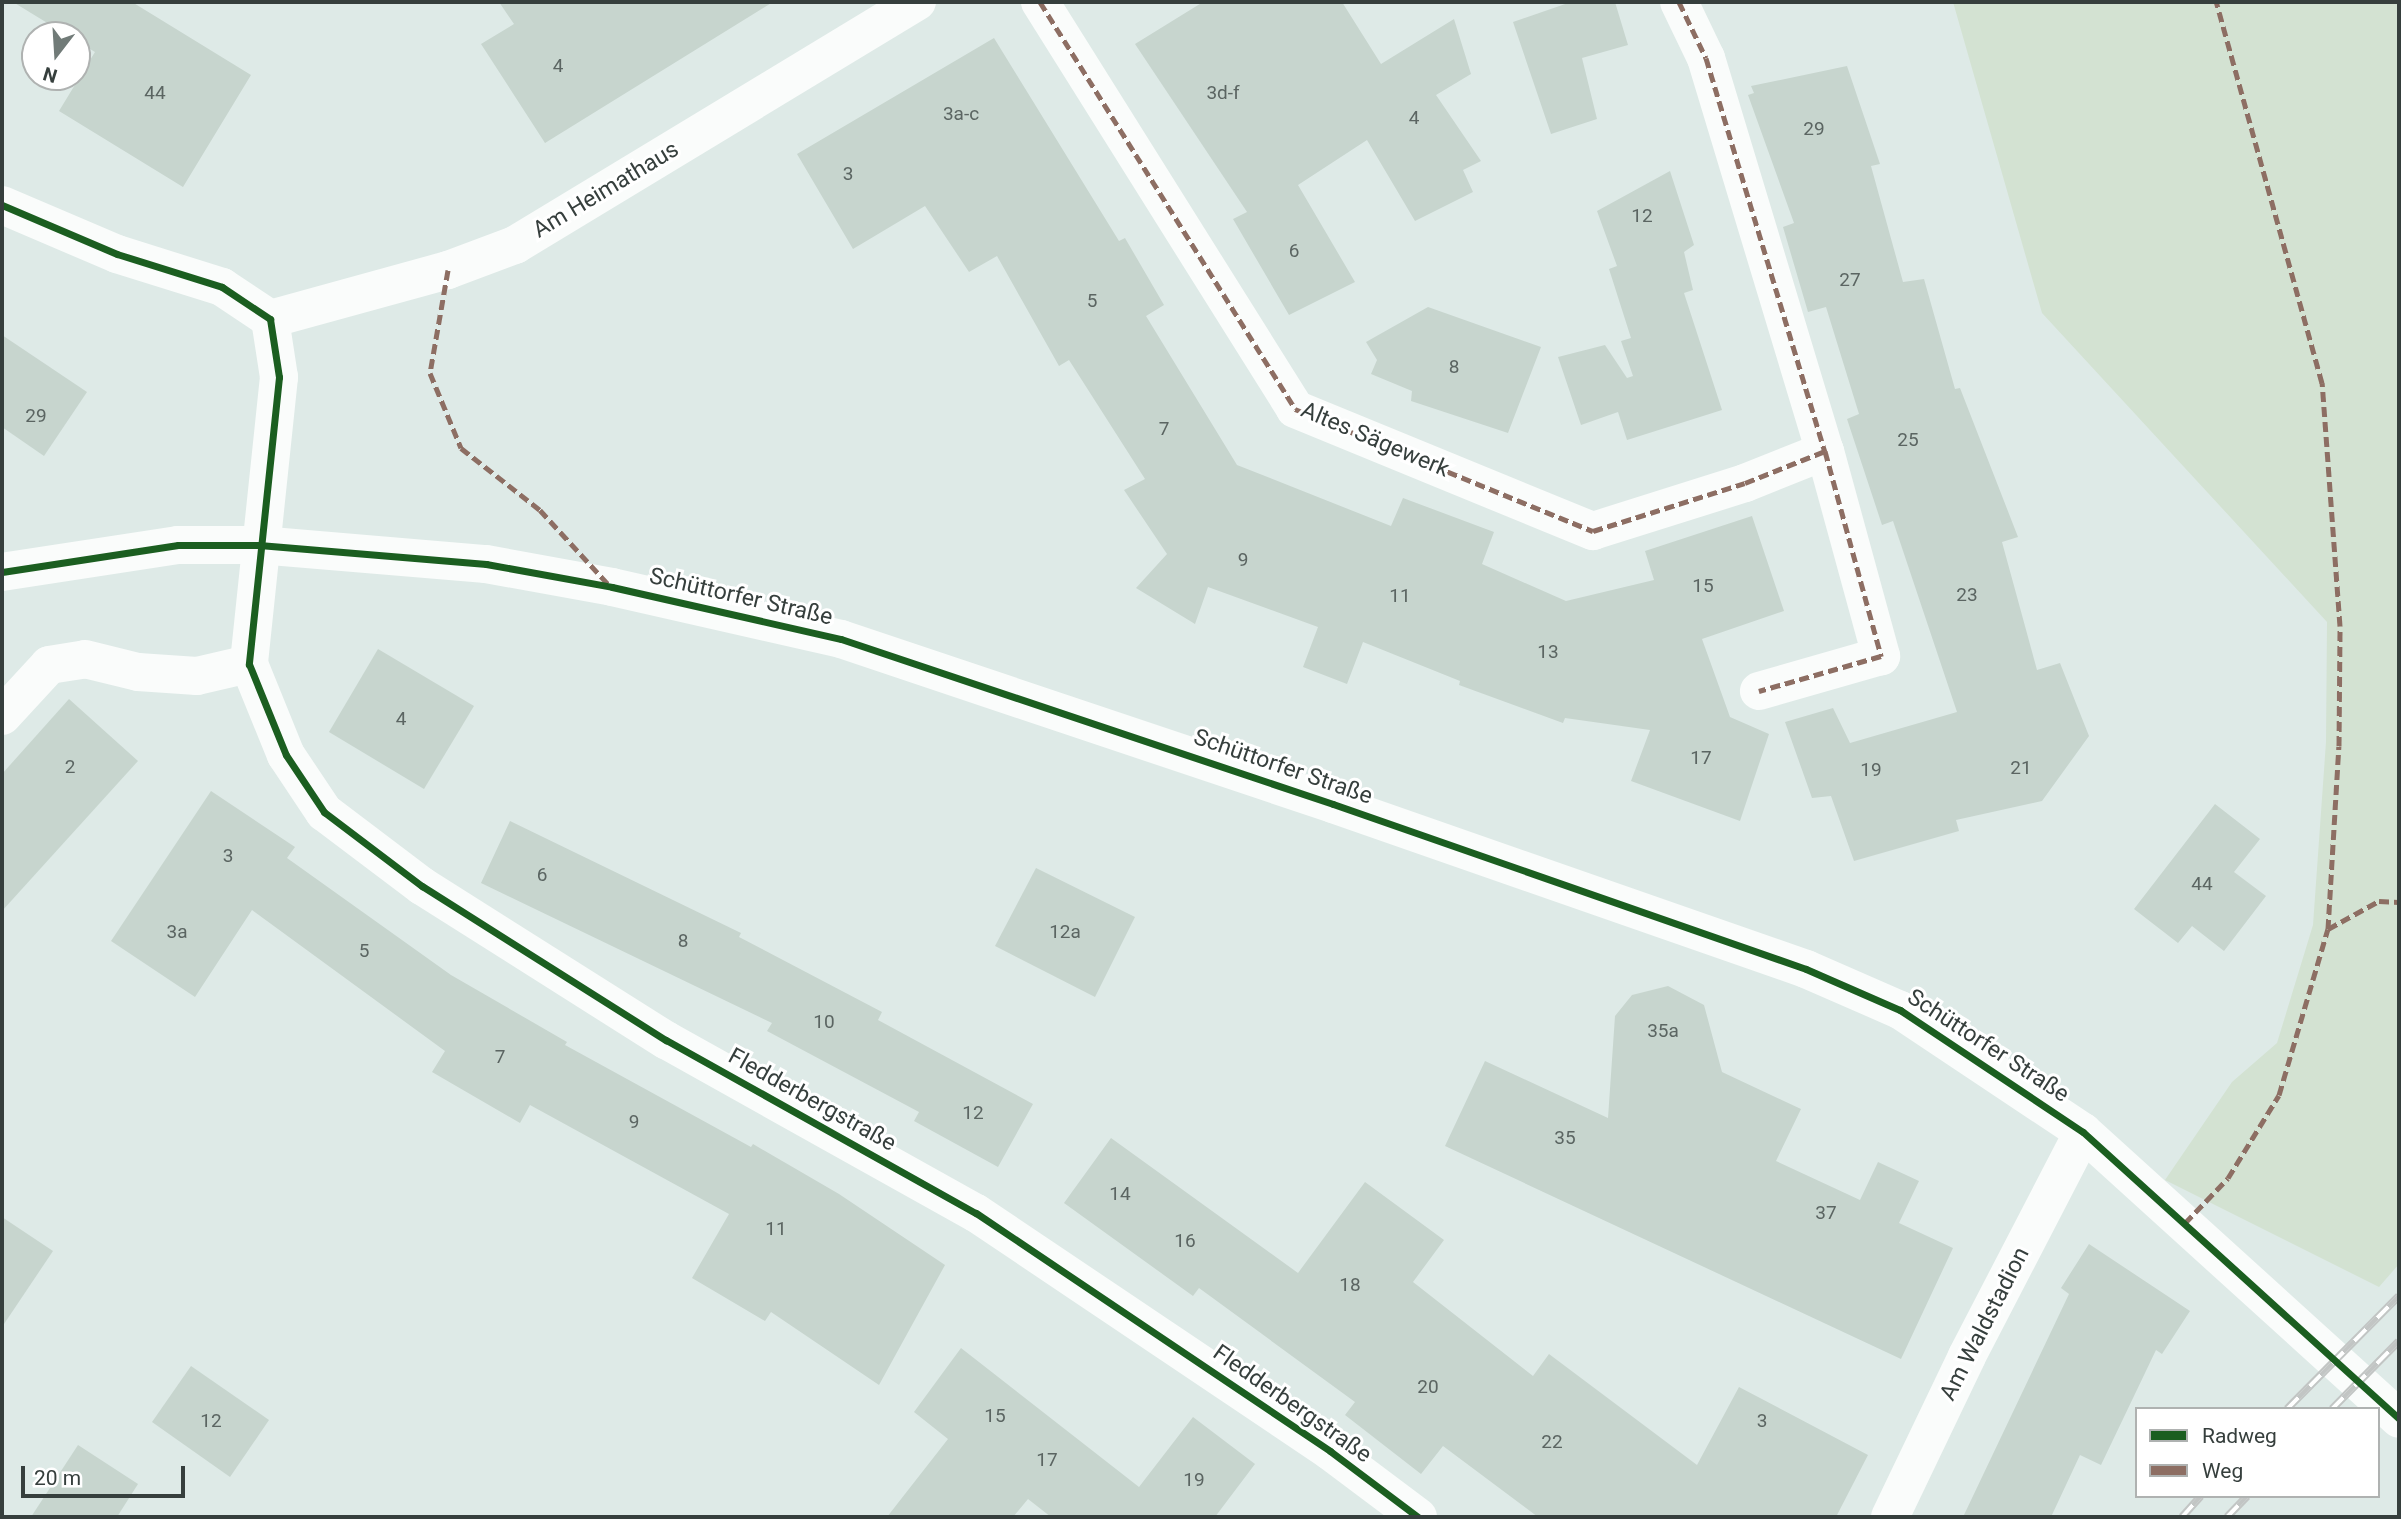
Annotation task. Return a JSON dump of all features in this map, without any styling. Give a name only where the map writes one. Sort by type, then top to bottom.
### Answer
[{"type":"street","name":"Am Heimathaus","points":[[270,319],[448,270],[515,245],[917,2]]},
{"type":"street","name":"Altes Sägewerk","points":[[1040,2],[1295,409],[1593,531],[1745,483],[1825,451]]},
{"type":"street","points":[[1679,2],[1706,58],[1825,451],[1881,656],[1759,691]]},
{"type":"street","points":[[2,205],[117,254],[222,287],[270,319],[279,377],[259,545],[249,664],[197,676],[138,672],[85,659],[49,666],[2,716]]},
{"type":"street","name":"Schüttorfer Straße","points":[[2,572],[177,545],[259,545],[486,564],[612,587],[841,639],[1333,804],[1806,969],[1900,1010],[2083,1132],[2399,1419]]},
{"type":"street","name":"Fledderbergstraße","points":[[249,664],[286,755],[324,812],[422,886],[666,1040],[976,1213],[1330,1451],[1418,1517]]},
{"type":"street","name":"Am Waldstadion","points":[[1890,1517],[1967,1356],[2083,1132]]},
{"type":"green space","points":[[1953,2],[2399,2],[2399,1264],[2379,1287],[2165,1180],[2232,1082],[2277,1043],[2313,925],[2326,742],[2327,622],[2042,313]]},
{"type":"building","points":[[13,2],[132,2],[251,75],[183,187],[59,111],[71,91],[91,91],[91,59],[95,52],[91,50],[91,21],[44,21]]},
{"type":"building","points":[[499,2],[773,2],[545,143],[481,44],[514,24]]},
{"type":"building","points":[[1203,2],[1342,2],[1381,64],[1454,19],[1471,74],[1436,95],[1481,161],[1463,170],[1473,192],[1415,221],[1367,140],[1298,185],[1355,282],[1289,315],[1233,219],[1247,212],[1135,44]]},
{"type":"building","points":[[1571,2],[1615,2],[1628,45],[1582,58],[1597,119],[1551,134],[1513,22]]},
{"type":"building","points":[[994,38],[1119,241],[1125,238],[1164,305],[1146,316],[1237,465],[1391,526],[1403,498],[1494,532],[1482,564],[1566,601],[1654,580],[1645,551],[1752,516],[1784,611],[1702,639],[1730,717],[1769,734],[1740,821],[1631,781],[1650,730],[1565,718],[1563,723],[1459,685],[1460,681],[1363,642],[1347,684],[1303,667],[1318,627],[1208,587],[1195,624],[1136,588],[1167,554],[1124,490],[1145,479],[1069,360],[1059,366],[997,256],[969,272],[925,206],[853,249],[797,154]]},
{"type":"building","points":[[1847,66],[1880,164],[1871,166],[1903,282],[1924,279],[1955,389],[1960,388],[2018,537],[2002,542],[2037,670],[2060,663],[2089,736],[2042,801],[1956,820],[1959,831],[1854,861],[1831,796],[1812,798],[1785,722],[1833,708],[1850,743],[1957,712],[1893,521],[1882,525],[1847,419],[1859,414],[1826,307],[1808,312],[1783,227],[1794,223],[1748,95],[1754,93],[1751,86]]},
{"type":"building","points":[[1670,171],[1694,245],[1684,252],[1693,290],[1684,293],[1722,410],[1627,440],[1618,412],[1581,425],[1558,357],[1605,345],[1627,378],[1633,376],[1621,341],[1631,338],[1609,269],[1617,266],[1597,211]]},
{"type":"building","points":[[1428,307],[1541,347],[1508,433],[1411,401],[1412,391],[1371,374],[1377,360],[1366,342]]},
{"type":"building","points":[[2,335],[87,392],[44,456],[2,427]]},
{"type":"building","points":[[378,649],[474,706],[424,789],[329,732]]},
{"type":"building","points":[[69,699],[138,761],[2,911],[2,774]]},
{"type":"building","points":[[211,791],[295,847],[287,858],[451,975],[567,1042],[565,1045],[751,1147],[753,1144],[839,1194],[945,1265],[879,1385],[771,1312],[765,1321],[692,1278],[729,1214],[530,1105],[520,1123],[432,1072],[445,1051],[252,910],[195,997],[111,941]]},
{"type":"building","points":[[2215,804],[2260,839],[2234,872],[2266,896],[2224,951],[2192,926],[2178,943],[2134,909]]},
{"type":"building","points":[[510,821],[741,933],[739,937],[882,1012],[878,1020],[1033,1104],[998,1167],[914,1121],[919,1112],[767,1031],[772,1023],[481,883]]},
{"type":"building","points":[[1036,868],[1135,917],[1095,997],[995,946]]},
{"type":"building","points":[[1668,986],[1704,1005],[1722,1072],[1801,1109],[1776,1161],[1860,1200],[1878,1162],[1919,1181],[1899,1223],[1953,1248],[1901,1359],[1445,1146],[1485,1061],[1608,1118],[1615,1016],[1632,995]]},
{"type":"building","points":[[1111,1138],[1298,1273],[1365,1182],[1444,1240],[1413,1282],[1533,1376],[1549,1354],[1697,1465],[1739,1387],[1868,1455],[1836,1517],[1538,1517],[1443,1446],[1421,1474],[1345,1415],[1355,1402],[1199,1288],[1193,1296],[1064,1203]]},
{"type":"building","points":[[2,1217],[53,1251],[2,1327]]},
{"type":"building","points":[[2089,1244],[2190,1311],[2162,1354],[2156,1350],[2101,1465],[2080,1455],[2051,1517],[1963,1517],[2069,1294],[2061,1288]]},
{"type":"building","points":[[961,1348],[1139,1487],[1193,1417],[1255,1464],[1215,1517],[1051,1517],[1028,1499],[1013,1517],[887,1517],[948,1439],[914,1412]]},
{"type":"building","points":[[191,1366],[269,1420],[230,1477],[152,1422]]},
{"type":"building","points":[[78,1445],[138,1484],[117,1517],[31,1517]]},
{"type":"railway","points":[[2289,1407],[2399,1296]]},
{"type":"railway","points":[[2334,1407],[2399,1341]]},
{"type":"railway","points":[[2182,1517],[2199,1498]]},
{"type":"railway","points":[[2227,1517],[2245,1498]]},
{"type":"marked path","points":[[1040,2],[1295,409],[1593,531],[1745,483],[1825,451]]},
{"type":"marked path","points":[[1679,2],[1706,58],[1825,451],[1881,656],[1759,691]]},
{"type":"marked path","points":[[2185,1223],[2228,1178],[2279,1095],[2328,929],[2339,746],[2340,626],[2322,383],[2216,2]]},
{"type":"marked path","points":[[448,270],[430,373],[461,448],[540,510],[609,585]]},
{"type":"marked path","points":[[2328,929],[2379,901],[2399,902]]},
{"type":"cycle path","points":[[2,205],[117,254],[222,287],[270,319],[279,377],[249,664],[286,755],[324,812],[422,886],[666,1040],[976,1213],[1330,1451],[1418,1517]]},
{"type":"cycle path","points":[[2,572],[178,545],[259,545],[486,564],[612,587],[841,639],[1333,804],[1806,969],[1900,1010],[2083,1132],[2399,1419]]}]
